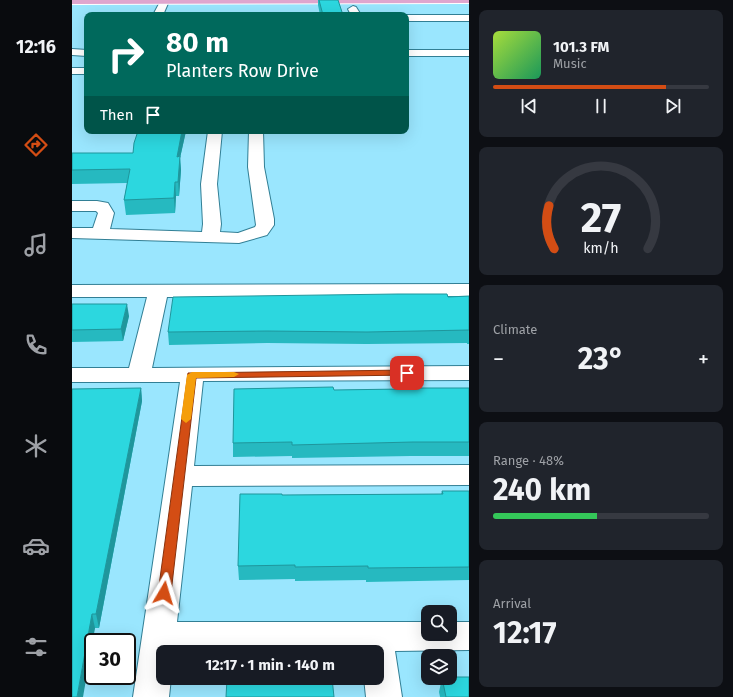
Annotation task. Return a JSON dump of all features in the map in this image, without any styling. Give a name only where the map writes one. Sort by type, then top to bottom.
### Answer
[{"type":"main road","points":[[72,9],[163,5],[469,0]]},
{"type":"main road","points":[[72,1],[354,12],[469,8]]},
{"type":"street","points":[[409,18],[469,18]]},
{"type":"street","points":[[72,52],[84,53]]},
{"type":"street","points":[[409,53],[469,53]]},
{"type":"street","points":[[72,61],[84,61]]},
{"type":"street","points":[[72,71],[84,71]]},
{"type":"street","points":[[210,237],[212,224],[209,184],[215,134]]},
{"type":"street","points":[[72,233],[239,238],[261,231],[265,224],[265,219],[256,167],[256,134]]},
{"type":"street","points":[[72,206],[102,207],[106,213],[100,234]]},
{"type":"street","points":[[72,291],[469,290]]},
{"type":"street","points":[[139,375],[158,291]]},
{"type":"street","points":[[72,375],[469,373]]},
{"type":"street","points":[[151,697],[192,375]]},
{"type":"street","points":[[179,476],[469,476]]},
{"type":"street","points":[[376,636],[384,697]]},
{"type":"street","points":[[159,637],[469,636]]},
{"type":"building","points":[[319,0],[338,0],[342,12],[322,12]]},
{"type":"building","points":[[137,134],[181,134],[177,157],[180,156],[178,182],[175,182],[174,198],[124,200],[130,169],[72,170],[72,153],[133,153]]},
{"type":"building","points":[[447,294],[448,297],[469,296],[469,330],[367,332],[168,332],[173,297]]},
{"type":"building","points":[[72,304],[127,304],[121,329],[72,330]]},
{"type":"building","points":[[333,387],[334,390],[469,388],[469,442],[292,445],[292,442],[233,443],[234,389]]},
{"type":"building","points":[[141,388],[96,614],[92,614],[89,633],[84,633],[84,658],[77,697],[72,697],[72,389]]},
{"type":"building","points":[[442,491],[469,491],[469,567],[368,568],[368,566],[238,566],[240,494],[443,494]]},
{"type":"building","points":[[457,677],[469,677],[469,697],[446,697],[443,685],[457,685]]},
{"type":"building","points":[[227,685],[333,685],[334,697],[226,697]]},
{"type":"slow traffic","points":[[186,419],[192,375],[234,374]]},
{"type":"route","points":[[164,593],[192,375],[407,373]]}]
